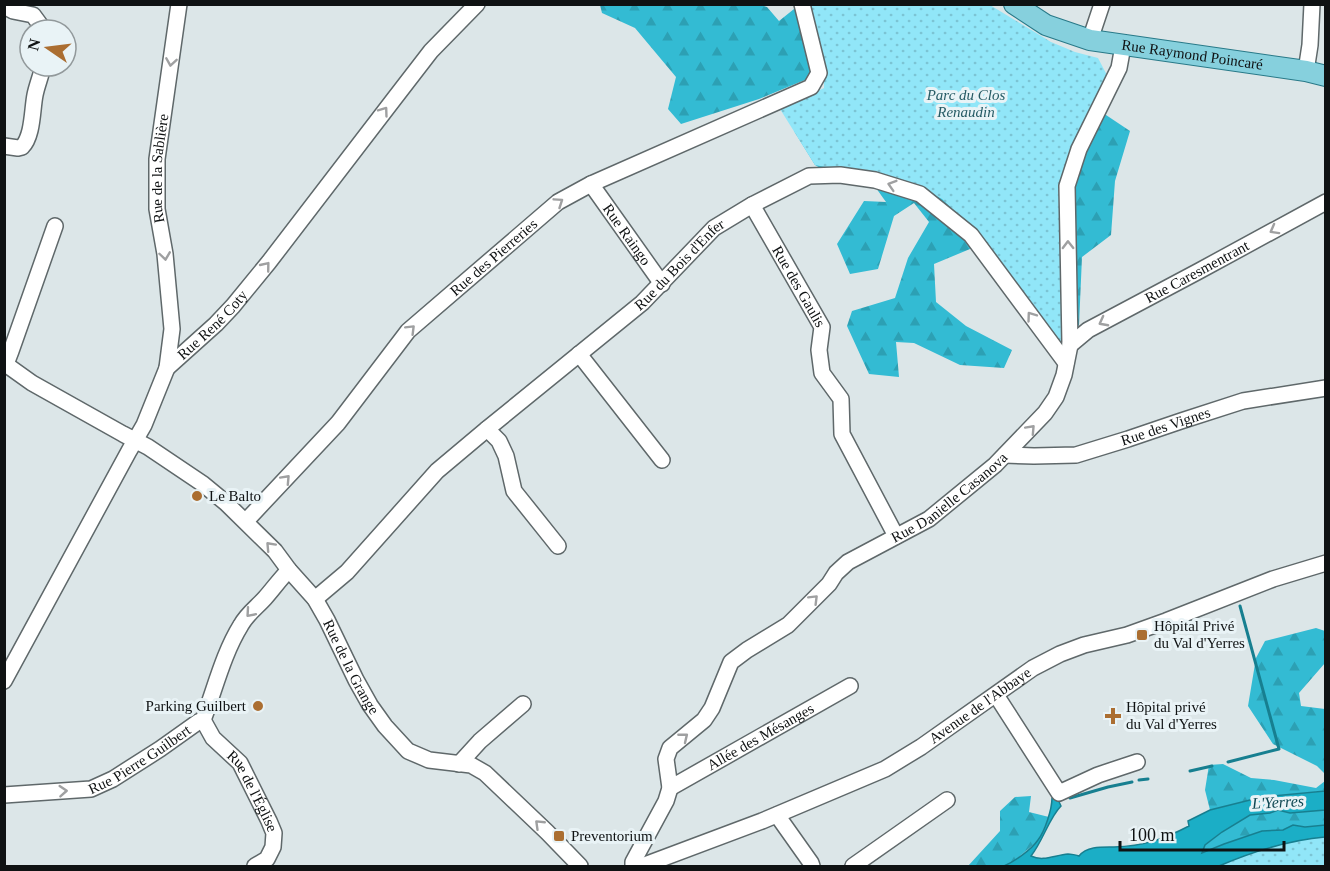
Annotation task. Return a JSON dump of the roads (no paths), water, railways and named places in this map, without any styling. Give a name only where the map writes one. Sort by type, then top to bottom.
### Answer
[{"type":"main road","name":"Rue Raymond Poincaré","points":[[1014,4],[1046,25],[1090,40],[1306,71],[1326,76]]},
{"type":"main road","name":"Rue Raymond Poincaré","points":[[1028,4],[1059,29]]},
{"type":"street","name":"Rue de la Sablière","points":[[167,368],[172,329],[165,254],[157,209],[157,159],[179,4]]},
{"type":"street","name":"Rue René Coty","points":[[4,681],[144,425],[167,368],[233,306],[425,59],[477,4]]},
{"type":"street","name":"Rue des Pierreries","points":[[246,521],[338,423],[408,331],[558,202],[591,184],[811,87],[819,73],[802,4]]},
{"type":"street","points":[[1090,40],[1102,4]]},
{"type":"street","points":[[1306,71],[1312,4]]},
{"type":"street","points":[[4,6],[12,11],[33,15],[35,18]]},
{"type":"street","name":"Rue Danielle Casanova","points":[[670,788],[666,759],[670,748],[704,720],[731,662],[788,625],[848,562],[930,519],[995,465],[1045,413],[1056,397],[1064,375],[1070,345],[1067,186],[1079,149],[1119,68],[1123,46]]},
{"type":"street","points":[[4,146],[18,148],[26,144],[35,92],[40,78]]},
{"type":"street","name":"Rue du Bois d'Enfer","points":[[315,599],[347,572],[437,471],[642,303],[714,228],[752,205],[809,176],[840,175],[875,180],[920,194],[971,235],[1066,363]]},
{"type":"street","name":"Rue Raingo","points":[[591,184],[662,284]]},
{"type":"street","name":"Rue Caresmentrant","points":[[1070,345],[1088,330],[1200,272],[1326,201]]},
{"type":"street","name":"Rue des Gaulis","points":[[752,205],[822,327],[819,350],[822,372],[841,399],[842,434],[896,536]]},
{"type":"street","points":[[5,363],[55,226]]},
{"type":"street","points":[[579,354],[662,460]]},
{"type":"street","name":"Rue de la Grange","points":[[5,363],[32,383],[148,447],[203,484],[246,521],[275,550],[289,570],[315,599],[370,705],[408,752],[429,760],[471,765],[485,773],[580,867]]},
{"type":"street","name":"Rue des Vignes","points":[[1005,455],[1076,455],[1243,401],[1326,388]]},
{"type":"street","points":[[487,429],[499,441],[506,456],[514,491],[558,546]]},
{"type":"street","name":"Avenue de l'Abbaye","points":[[642,867],[777,815],[885,769],[921,747],[1033,668],[1060,654],[1083,645],[1138,631],[1273,579],[1326,563]]},
{"type":"street","name":"Rue Pierre Guilbert","points":[[4,795],[91,789],[113,779],[203,720],[240,625],[289,570]]},
{"type":"street","name":"Allée des Mésanges","points":[[670,788],[850,686]]},
{"type":"street","points":[[996,695],[1059,793],[1098,775],[1137,762]]},
{"type":"street","points":[[459,764],[480,741],[523,704]]},
{"type":"street","name":"Rue de l'Église","points":[[203,720],[213,738],[240,763],[274,833],[273,847],[267,859],[255,867]]},
{"type":"street","points":[[633,867],[633,862],[666,801],[670,788]]},
{"type":"street","points":[[853,867],[947,800]]},
{"type":"street","points":[[777,815],[812,867]]},
{"type":"water","name":"L'Yerres","points":[[1325,791],[1325,810],[1290,813],[1278,810],[1250,815],[1205,845],[1202,853],[1262,831],[1283,830],[1293,825],[1305,827],[1325,825],[1325,837],[1271,847],[1219,866],[1004,866],[1023,855],[1038,840],[1048,820],[1052,798],[1056,795],[1061,806],[1031,856],[1036,858],[1068,854],[1079,856],[1086,850],[1095,848],[1144,844],[1189,826],[1188,821],[1210,810],[1262,797]]},
{"type":"waterway","points":[[1228,762],[1279,749],[1240,606]]},
{"type":"waterway","points":[[1190,771],[1212,766]]},
{"type":"waterway","points":[[1139,780],[1148,779]]},
{"type":"waterway","points":[[1070,798],[1132,782]]},
{"type":"place","name":"Le Balto","points":[[197,496]]},
{"type":"place","name":"Hôpital Privé du Val d'Yerres","points":[[1142,635]]},
{"type":"place","name":"Parking Guilbert","points":[[258,706]]},
{"type":"place","name":"Hôpital privé du Val d'Yerres","points":[[1113,716]]},
{"type":"place","name":"Preventorium","points":[[559,836]]},
{"type":"park label","name":"Parc du Clos Renaudin","points":[[966,104]]}]
